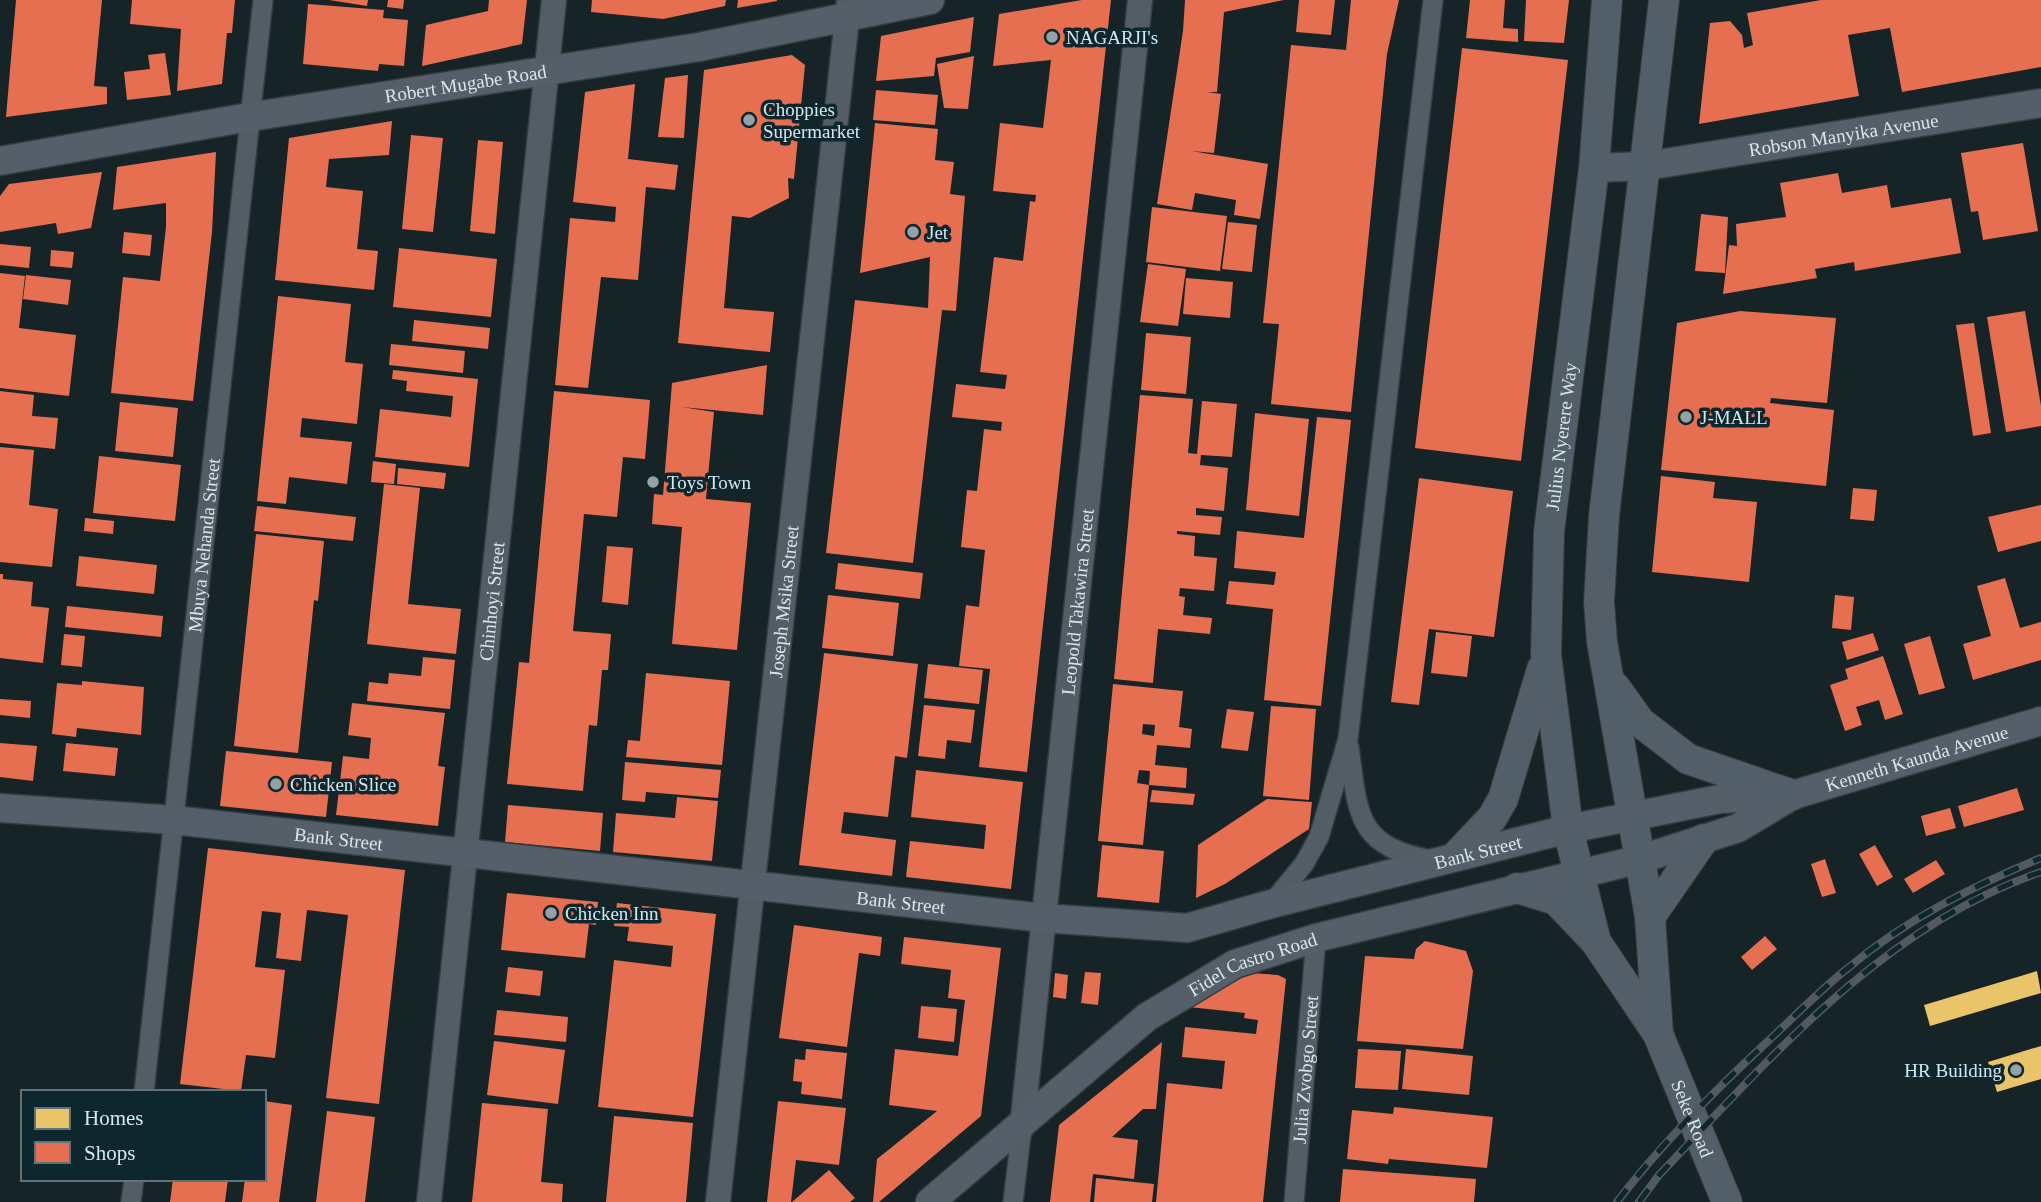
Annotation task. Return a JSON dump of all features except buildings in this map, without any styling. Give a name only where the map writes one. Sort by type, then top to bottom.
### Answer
[{"type":"main road","name":"Robert Mugabe Road","points":[[0,161],[249,117],[450,88],[545,70],[699,47],[849,8],[930,0]]},
{"type":"main road","name":"Julius Nyerere Way","points":[[1596,942],[1568,829],[1546,654],[1549,532],[1594,168],[1607,0]]},
{"type":"main road","points":[[1658,1034],[1650,917],[1611,681],[1602,642],[1599,602],[1604,516],[1664,0]]},
{"type":"main road","name":"Robson Manyika Avenue","points":[[1594,168],[1646,166],[2041,103]]},
{"type":"main road","points":[[1447,858],[1492,818],[1503,799],[1546,654]]},
{"type":"main road","points":[[1611,681],[1640,722],[1688,759],[1793,795]]},
{"type":"main road","name":"Kenneth Kaunda Avenue","points":[[1793,795],[2041,721]]},
{"type":"main road","name":"Bank Street","points":[[0,808],[174,820],[1043,918],[1187,928],[1447,858],[1568,829],[1720,799],[1793,795]]},
{"type":"main road","name":"Fidel Castro Road","points":[[930,1202],[1147,1017],[1235,964],[1316,938],[1641,859],[1756,820],[1793,795]]},
{"type":"main road","points":[[1650,917],[1704,839]]},
{"type":"main road","points":[[1517,888],[1556,900],[1596,942],[1658,1034]]},
{"type":"main road","name":"Seke Road","points":[[1658,1034],[1727,1202]]},
{"type":"street","name":"Mbuya Nehanda Street","points":[[144,1090],[263,0]]},
{"type":"street","name":"Chinhoyi Street","points":[[429,1202],[554,0]]},
{"type":"street","name":"Leopold Takawira Street","points":[[1013,1202],[1140,0]]},
{"type":"street","points":[[1271,904],[1304,864],[1319,837],[1348,739],[1433,0]]},
{"type":"street","name":"Joseph Msika Street","points":[[718,1202],[849,8]]},
{"type":"street","points":[[1348,739],[1357,805],[1366,825],[1383,846],[1407,855],[1447,858]]},
{"type":"street","name":"Julia Zvobgo Street","points":[[1294,1202],[1316,938]]},
{"type":"street","points":[[131,1202],[134,1181]]},
{"type":"railway","points":[[1617,1202],[1669,1139],[1707,1100],[1848,968],[1916,919],[1990,880],[2041,858]]},
{"type":"railway","points":[[1639,1202],[1659,1175],[1743,1086],[1832,1000],[1880,961],[1930,926],[1984,896],[2041,872]]},
{"type":"place","name":"NAGARJI's","points":[[1052,37]]},
{"type":"place","name":"Choppies Supermarket","points":[[749,120]]},
{"type":"place","name":"Jet","points":[[913,232]]},
{"type":"place","name":"J-MALL","points":[[1686,417]]},
{"type":"place","name":"Toys Town","points":[[653,482]]},
{"type":"place","name":"Chicken Slice","points":[[276,784]]},
{"type":"place","name":"Chicken Inn","points":[[551,913]]},
{"type":"place","name":"HR Building","points":[[2016,1070]]}]
